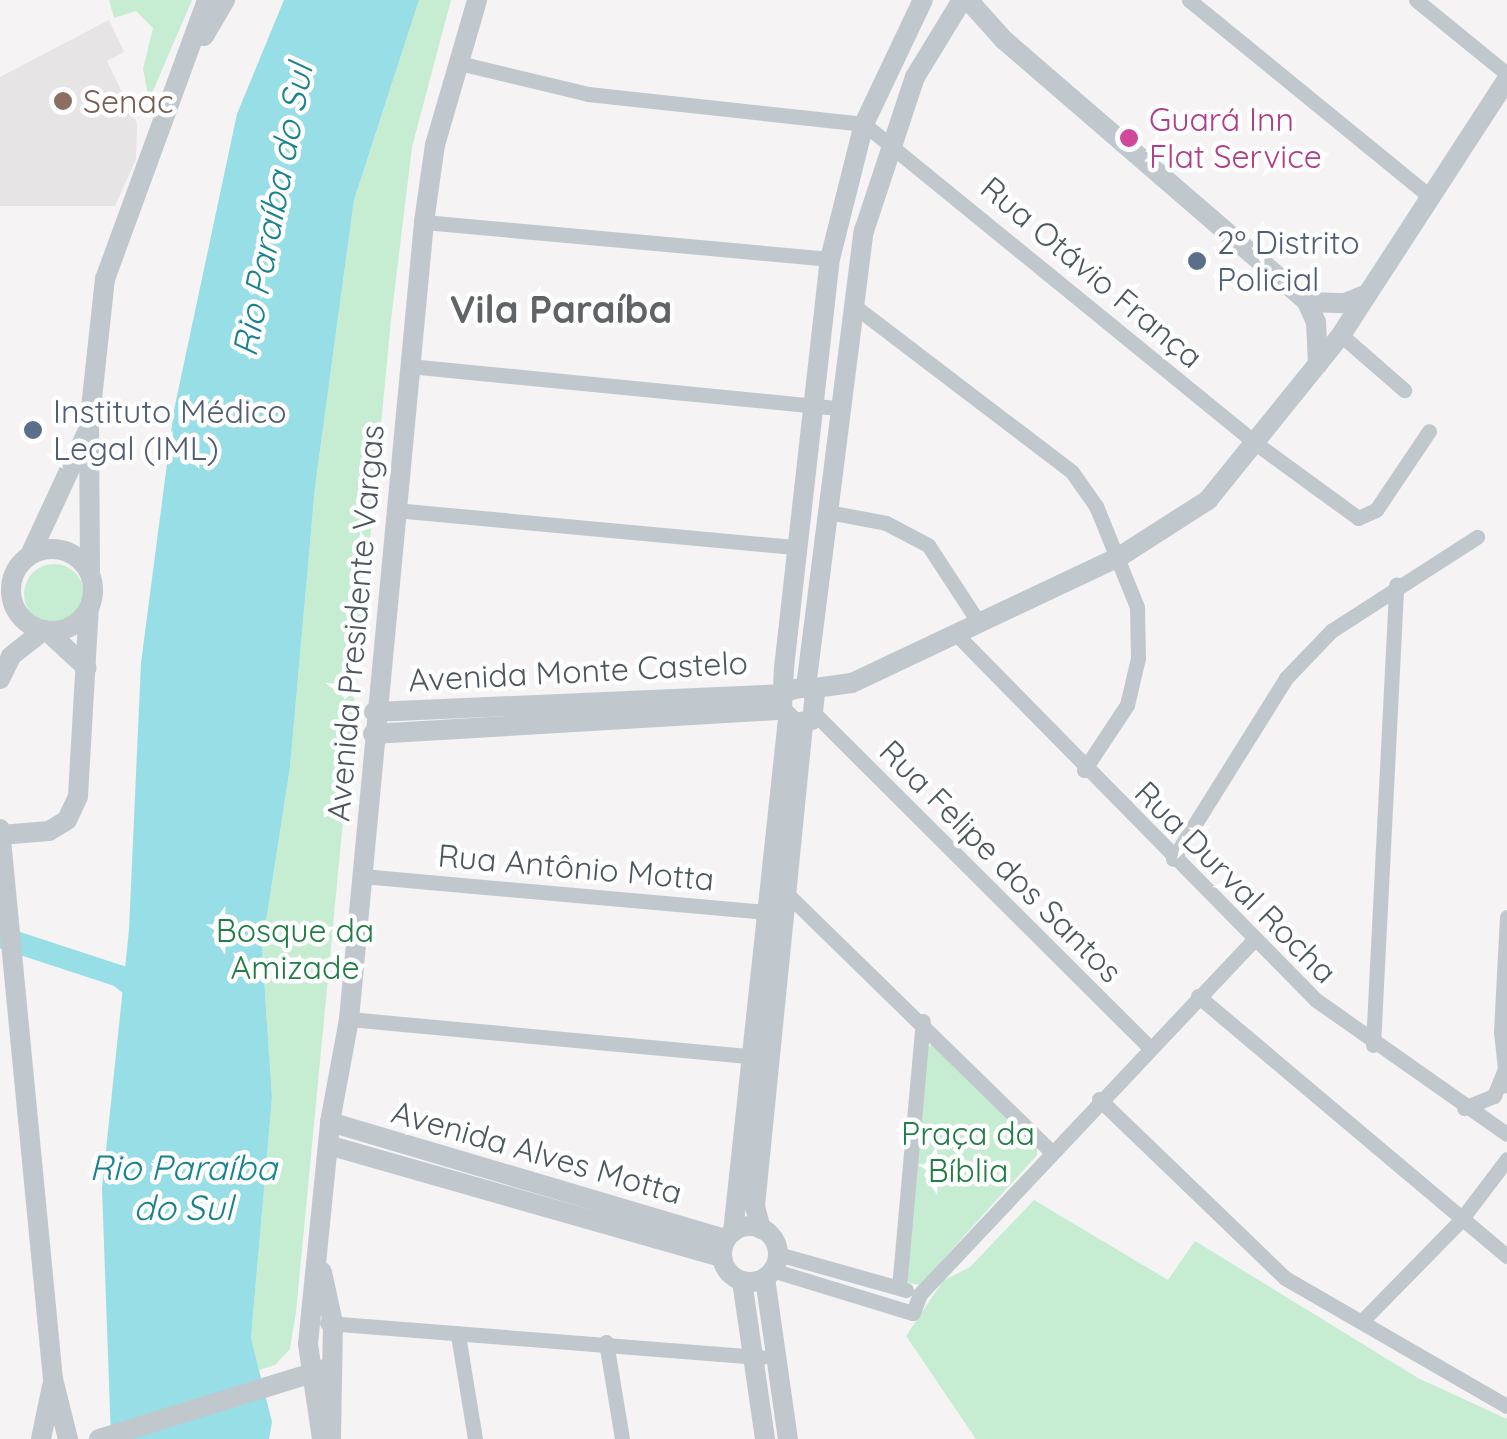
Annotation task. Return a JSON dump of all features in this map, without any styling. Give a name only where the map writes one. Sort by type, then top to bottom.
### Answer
[{"type":"street","points":[[68,1439],[53,1379],[13,992],[10,895],[0,832],[49,832],[67,820],[78,796],[89,608],[89,426],[105,278],[207,0]]},
{"type":"street","points":[[182,72],[225,0]]},
{"type":"street","name":"Avenida Presidente Vargas","points":[[322,1439],[308,1344],[330,1122],[348,1019],[374,712],[424,222],[434,145],[478,0]]},
{"type":"street","points":[[799,705],[784,668],[812,405],[830,259],[864,124],[923,0],[946,18],[1004,40]]},
{"type":"street","points":[[765,1439],[742,1281],[727,1243],[759,1058],[799,705],[864,231],[890,142],[946,18],[965,0],[1004,40],[1344,330],[1404,390]]},
{"type":"street","points":[[1189,0],[1432,198]]},
{"type":"street","points":[[799,705],[1119,558],[1208,500],[1258,445],[1344,330],[1507,76],[1416,0]]},
{"type":"street","points":[[459,63],[588,94],[864,124]]},
{"type":"street","name":"Rua Otávio França","points":[[864,124],[1258,445],[1358,518],[1376,510],[1429,431]]},
{"type":"street","points":[[424,222],[830,259]]},
{"type":"street","points":[[1315,307],[1367,294]]},
{"type":"street","points":[[853,305],[1072,472],[1119,558],[1137,607],[1138,658],[1126,705],[1084,770]]},
{"type":"street","points":[[1315,307],[1318,364]]},
{"type":"street","points":[[409,366],[840,408]]},
{"type":"street","points":[[0,618],[11,587],[30,556],[89,426]]},
{"type":"street","points":[[395,510],[797,546]]},
{"type":"street","points":[[828,512],[886,524],[928,544],[979,623]]},
{"type":"street","points":[[1174,860],[1286,678],[1331,631],[1396,585],[1476,537]]},
{"type":"street","points":[[30,556],[57,549],[90,574]]},
{"type":"street","points":[[1373,1045],[1396,585]]},
{"type":"street","points":[[11,587],[17,611],[45,630],[86,668]]},
{"type":"street","points":[[0,678],[11,656],[45,630],[72,626],[89,608]]},
{"type":"street","name":"Rua Durval Rocha","points":[[956,634],[1084,770],[1254,940],[1373,1045],[1507,1134]]},
{"type":"street","name":"Avenida Monte Castelo","points":[[374,712],[799,705]]},
{"type":"street","name":"Avenida Monte Castelo","points":[[373,734],[799,705]]},
{"type":"street","name":"Rua Felipe dos Santos","points":[[799,705],[1148,1046]]},
{"type":"street","name":"Rua Antônio Motta","points":[[362,876],[774,913]]},
{"type":"street","points":[[777,887],[924,1021],[1050,1152]]},
{"type":"street","points":[[1464,1108],[1494,1096],[1505,1078],[1507,917]]},
{"type":"street","points":[[772,1268],[913,1313],[920,1294],[1148,1046],[1254,940]]},
{"type":"street","points":[[1198,996],[1460,1221],[1507,1256]]},
{"type":"street","points":[[348,1019],[759,1058]]},
{"type":"street","points":[[899,1288],[924,1021]]},
{"type":"street","points":[[759,1058],[755,1206],[772,1268],[776,1358],[788,1439]]},
{"type":"street","points":[[1099,1099],[1221,1211],[1256,1253],[1507,1406]]},
{"type":"street","name":"Avenida Alves Motta","points":[[330,1122],[530,1192]]},
{"type":"street","name":"Avenida Alves Motta","points":[[328,1144],[727,1243]]},
{"type":"street","points":[[1362,1321],[1460,1221],[1507,1159]]},
{"type":"street","points":[[727,1243],[761,1228]]},
{"type":"street","name":"Avenida Presidente Vargas","points":[[318,1256],[333,1323],[331,1439]]},
{"type":"street","points":[[742,1281],[772,1268],[920,1294]]},
{"type":"street","points":[[310,1322],[776,1358]]},
{"type":"street","points":[[458,1334],[475,1439]]},
{"type":"street","points":[[606,1342],[622,1439]]},
{"type":"street","points":[[277,1380],[308,1344]]},
{"type":"street","points":[[98,1439],[277,1380],[312,1376],[332,1368]]},
{"type":"street","points":[[40,1439],[53,1379]]},
{"type":"shaded area","name":"Senac","points":[[109,20],[124,52],[107,61],[137,124],[136,159],[115,206],[0,206],[0,77]]},
{"type":"green space","points":[[109,0],[192,0],[149,100],[143,69],[153,28],[136,11],[114,18]]},
{"type":"green space","name":"Bosque da Amizade","points":[[419,0],[451,0],[412,147],[391,320],[296,1312],[290,1349],[275,1365],[259,1370],[251,1338],[272,1098],[262,949],[290,767],[315,487],[354,200]]},
{"type":"green space","points":[[54,564],[75,573],[84,594],[75,615],[54,624],[33,615],[24,594],[33,573]]},
{"type":"green space","name":"Praça da Bíblia","points":[[931,1045],[1037,1146],[1037,1155],[920,1285],[909,1283],[904,1272],[924,1050]]},
{"type":"green space","points":[[1034,1200],[1168,1280],[1195,1241],[1418,1378],[1507,1419],[1507,1439],[976,1439],[906,1336],[943,1281],[970,1267]]},
{"type":"water","name":"Rio Paraíba do Sul","points":[[284,0],[419,0],[354,200],[315,487],[290,767],[262,948],[272,1098],[251,1338],[272,1422],[269,1439],[111,1439],[102,1188],[129,930],[141,663],[174,410],[237,114]]},
{"type":"waterway","points":[[0,937],[119,976],[147,998]]},
{"type":"place","name":"Senac","points":[[63,101]]},
{"type":"place","name":"Guará Inn Flat Service","points":[[1129,138]]},
{"type":"place","name":"2º Distrito Policial","points":[[1197,261]]},
{"type":"place","name":"Instituto Médico Legal (IML)","points":[[33,430]]},
{"type":"district","name":"Vila Paraíba","points":[[561,310]]}]
